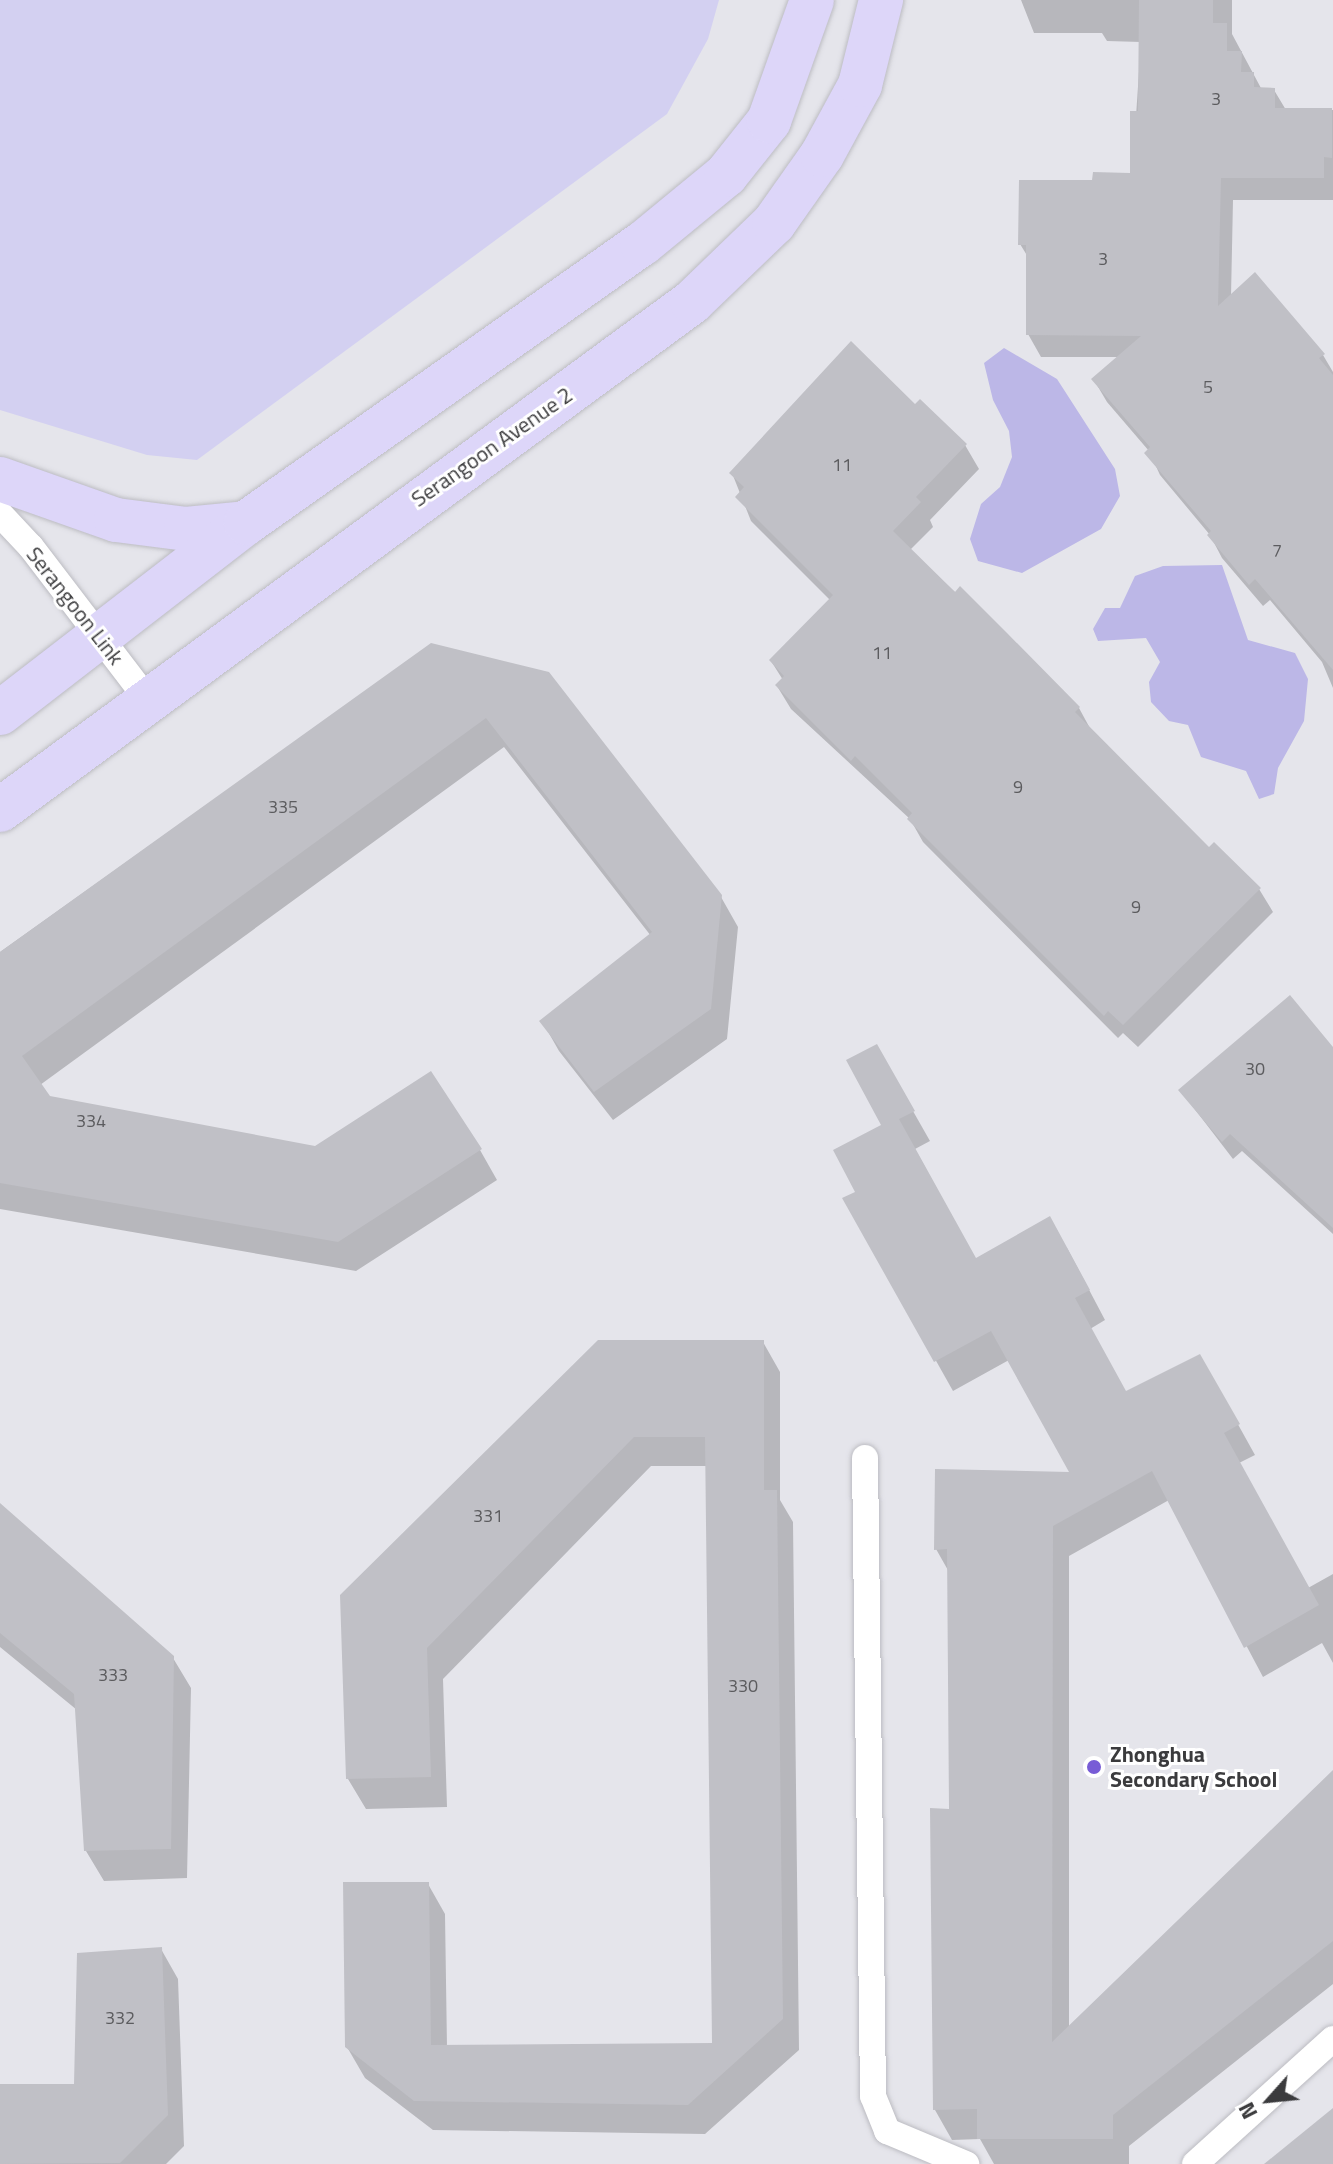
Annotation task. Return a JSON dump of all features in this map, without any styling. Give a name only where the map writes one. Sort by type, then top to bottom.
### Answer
[{"type":"main road","points":[[0,713],[246,523],[642,244],[726,175],[769,121],[812,0]]},
{"type":"main road","name":"Serangoon Avenue 2","points":[[0,810],[692,302],[774,223],[822,155],[860,85],[881,0]]},
{"type":"main road","points":[[0,479],[116,520],[186,529],[246,523]]},
{"type":"lane","name":"Serangoon Link","points":[[0,514],[148,700]]},
{"type":"lane","points":[[865,1458],[873,2096],[887,2131],[966,2164]]},
{"type":"lane","points":[[1195,2164],[1333,2039]]},
{"type":"shaded area","points":[[0,0],[719,0],[708,39],[667,114],[197,460],[147,455],[0,410]]},
{"type":"shaded area","points":[[1004,348],[1057,379],[1115,469],[1120,496],[1101,529],[1022,573],[978,561],[970,539],[981,504],[1000,487],[1012,457],[1009,431],[993,400],[984,363]]},
{"type":"shaded area","points":[[1222,565],[1248,640],[1295,653],[1308,679],[1304,721],[1278,768],[1274,794],[1259,799],[1246,771],[1201,757],[1188,725],[1169,721],[1151,702],[1149,682],[1160,662],[1146,638],[1098,641],[1093,629],[1105,608],[1120,608],[1135,576],[1163,566]]},
{"type":"building","points":[[1139,0],[1213,0],[1213,23],[1227,23],[1227,51],[1242,51],[1241,72],[1254,72],[1254,87],[1275,88],[1275,108],[1332,108],[1332,158],[1324,157],[1324,178],[1221,178],[1218,306],[1255,272],[1325,354],[1319,358],[1333,375],[1333,670],[1255,579],[1249,585],[1207,535],[1211,531],[1144,453],[1150,447],[1091,379],[1141,336],[1026,335],[1026,245],[1018,245],[1019,180],[1092,180],[1093,172],[1130,173],[1130,111],[1138,111]]},
{"type":"building","points":[[851,341],[915,404],[920,399],[967,444],[916,497],[921,502],[893,531],[955,592],[960,586],[1080,707],[1075,712],[1209,847],[1214,842],[1261,888],[1123,1025],[1108,1011],[1104,1016],[907,819],[912,813],[855,756],[851,761],[775,685],[784,676],[769,660],[833,595],[735,497],[744,487],[729,473]]},
{"type":"building","points":[[431,643],[549,672],[722,895],[711,1009],[594,1092],[539,1021],[652,932],[486,718],[22,1056],[50,1096],[315,1146],[431,1071],[482,1149],[338,1242],[0,1183],[0,952]]},
{"type":"building","points":[[1290,995],[1333,1047],[1333,1228],[1230,1134],[1222,1142],[1178,1090]]},
{"type":"building","points":[[877,1044],[915,1111],[899,1119],[976,1258],[1050,1216],[1090,1290],[1075,1298],[1126,1391],[1200,1354],[1240,1424],[1224,1433],[1319,1605],[1244,1648],[1152,1471],[1053,1526],[1052,2042],[1333,1770],[1333,1941],[1113,2115],[1113,2139],[977,2139],[977,2109],[933,2110],[930,1808],[949,1809],[947,1549],[934,1550],[935,1469],[1069,1472],[991,1331],[934,1362],[842,1198],[855,1192],[833,1150],[881,1125],[846,1060]]},
{"type":"building","points":[[598,1340],[764,1340],[764,1490],[777,1490],[783,2019],[688,2105],[414,2101],[345,2047],[343,1882],[429,1882],[431,2045],[712,2043],[705,1437],[634,1437],[427,1648],[431,1777],[346,1779],[340,1595]]},
{"type":"building","points":[[0,1503],[174,1656],[171,1849],[84,1851],[74,1694],[0,1633]]},
{"type":"building","points":[[162,1947],[168,2115],[120,2163],[0,2164],[0,2084],[74,2084],[77,1953]]},
{"type":"building","points":[[1333,2108],[1333,2164],[1264,2164]]},
{"type":"place","name":"Zhonghua Secondary School","points":[[1094,1767]]}]
